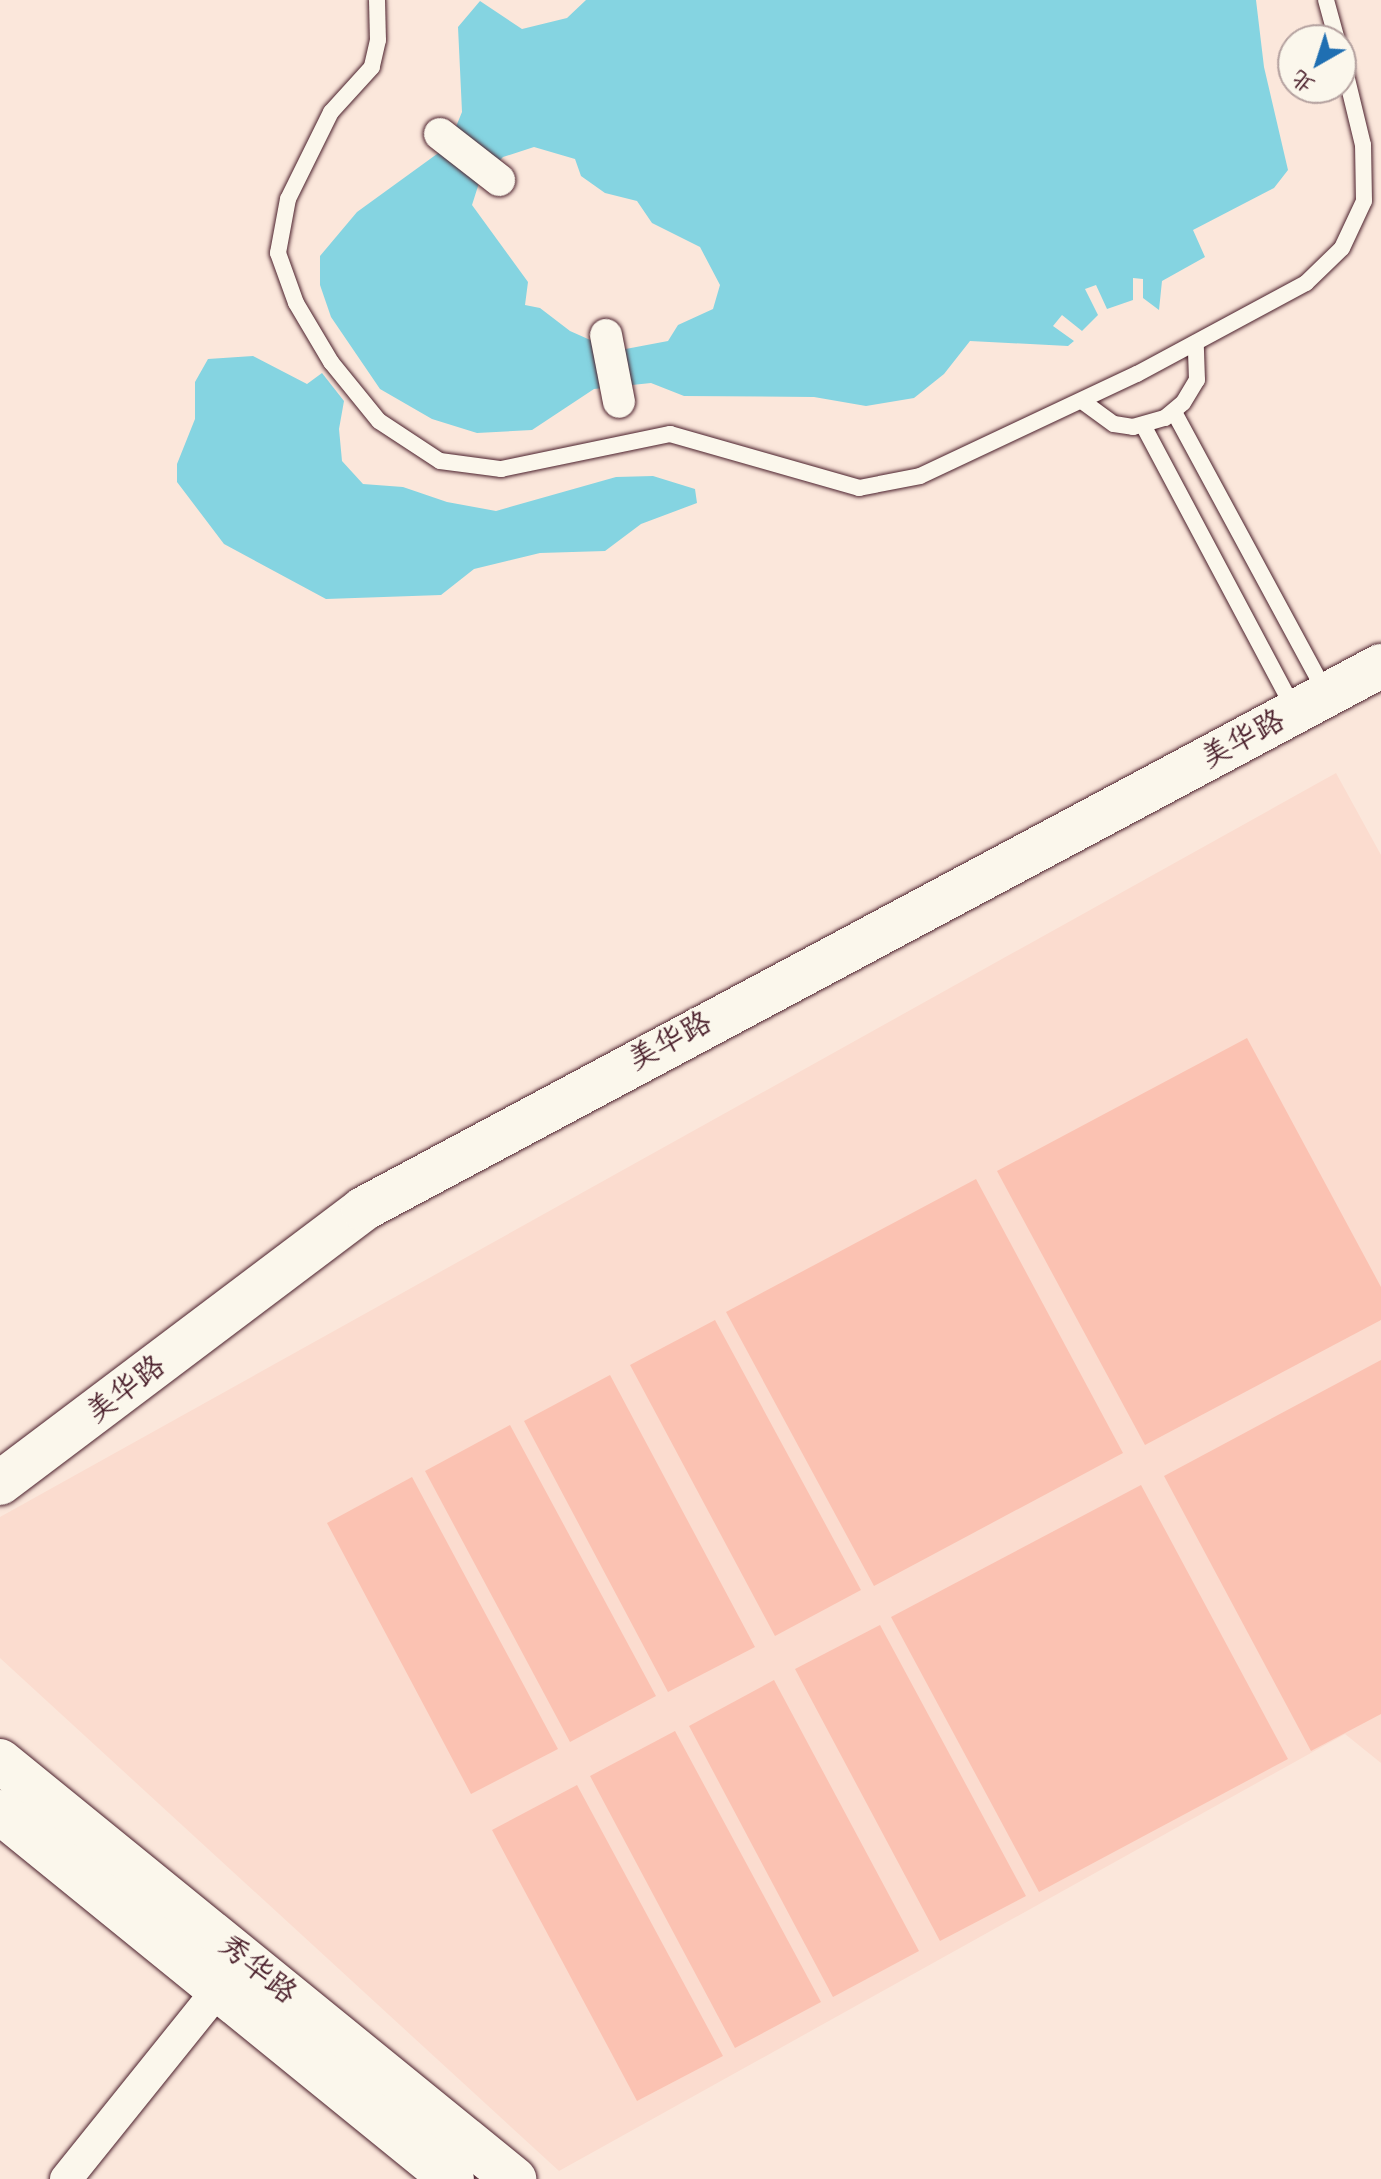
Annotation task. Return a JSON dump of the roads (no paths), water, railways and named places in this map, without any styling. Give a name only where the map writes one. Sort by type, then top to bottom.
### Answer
[{"type":"street","points":[[440,134],[499,180]]},
{"type":"street","points":[[606,335],[619,402]]},
{"type":"street","name":"美华路","points":[[0,1483],[363,1209],[803,970],[1381,666]]},
{"type":"street","name":"秀华路","points":[[0,1761],[452,2179]]},
{"type":"street","name":"秀华路","points":[[0,1812],[514,2179]]},
{"type":"street","points":[[66,2179],[231,1974]]},
{"type":"lane","points":[[377,0],[378,40],[372,67],[331,112],[288,199],[278,253],[296,303],[331,362],[379,421],[440,461],[501,469],[670,434],[859,488],[920,476],[1082,401],[1306,283],[1342,248],[1364,201],[1363,145],[1353,104]]},
{"type":"lane","points":[[1326,0],[1333,24]]},
{"type":"lane","points":[[1082,401],[1114,424],[1143,425],[1174,412],[1197,380],[1196,343]]},
{"type":"lane","points":[[1174,412],[1311,704]]},
{"type":"lane","points":[[1143,425],[1311,704]]},
{"type":"water","points":[[586,0],[1256,0],[1264,67],[1288,170],[1274,188],[1193,230],[1205,257],[1162,281],[1159,310],[1143,298],[1143,279],[1133,278],[1133,300],[1107,309],[1096,285],[1085,289],[1098,315],[1082,331],[1062,315],[1053,326],[1074,341],[1068,346],[970,341],[944,374],[914,398],[866,406],[814,397],[684,396],[651,383],[594,389],[532,430],[477,433],[432,419],[380,389],[331,317],[320,285],[320,256],[357,212],[448,146],[462,112],[458,27],[480,1],[522,29],[567,18]],"holes":[[[534,147],[575,159],[581,176],[605,193],[637,201],[652,223],[700,247],[720,285],[713,309],[678,325],[668,341],[615,351],[570,331],[540,308],[525,305],[528,282],[472,205],[479,183],[503,157]]]},
{"type":"water","points":[[253,356],[307,384],[322,373],[344,401],[339,429],[342,461],[363,484],[403,487],[447,502],[496,511],[616,477],[653,476],[695,489],[697,503],[641,524],[605,551],[540,553],[474,569],[441,595],[326,599],[224,544],[177,482],[177,464],[195,419],[195,382],[208,359]]}]
